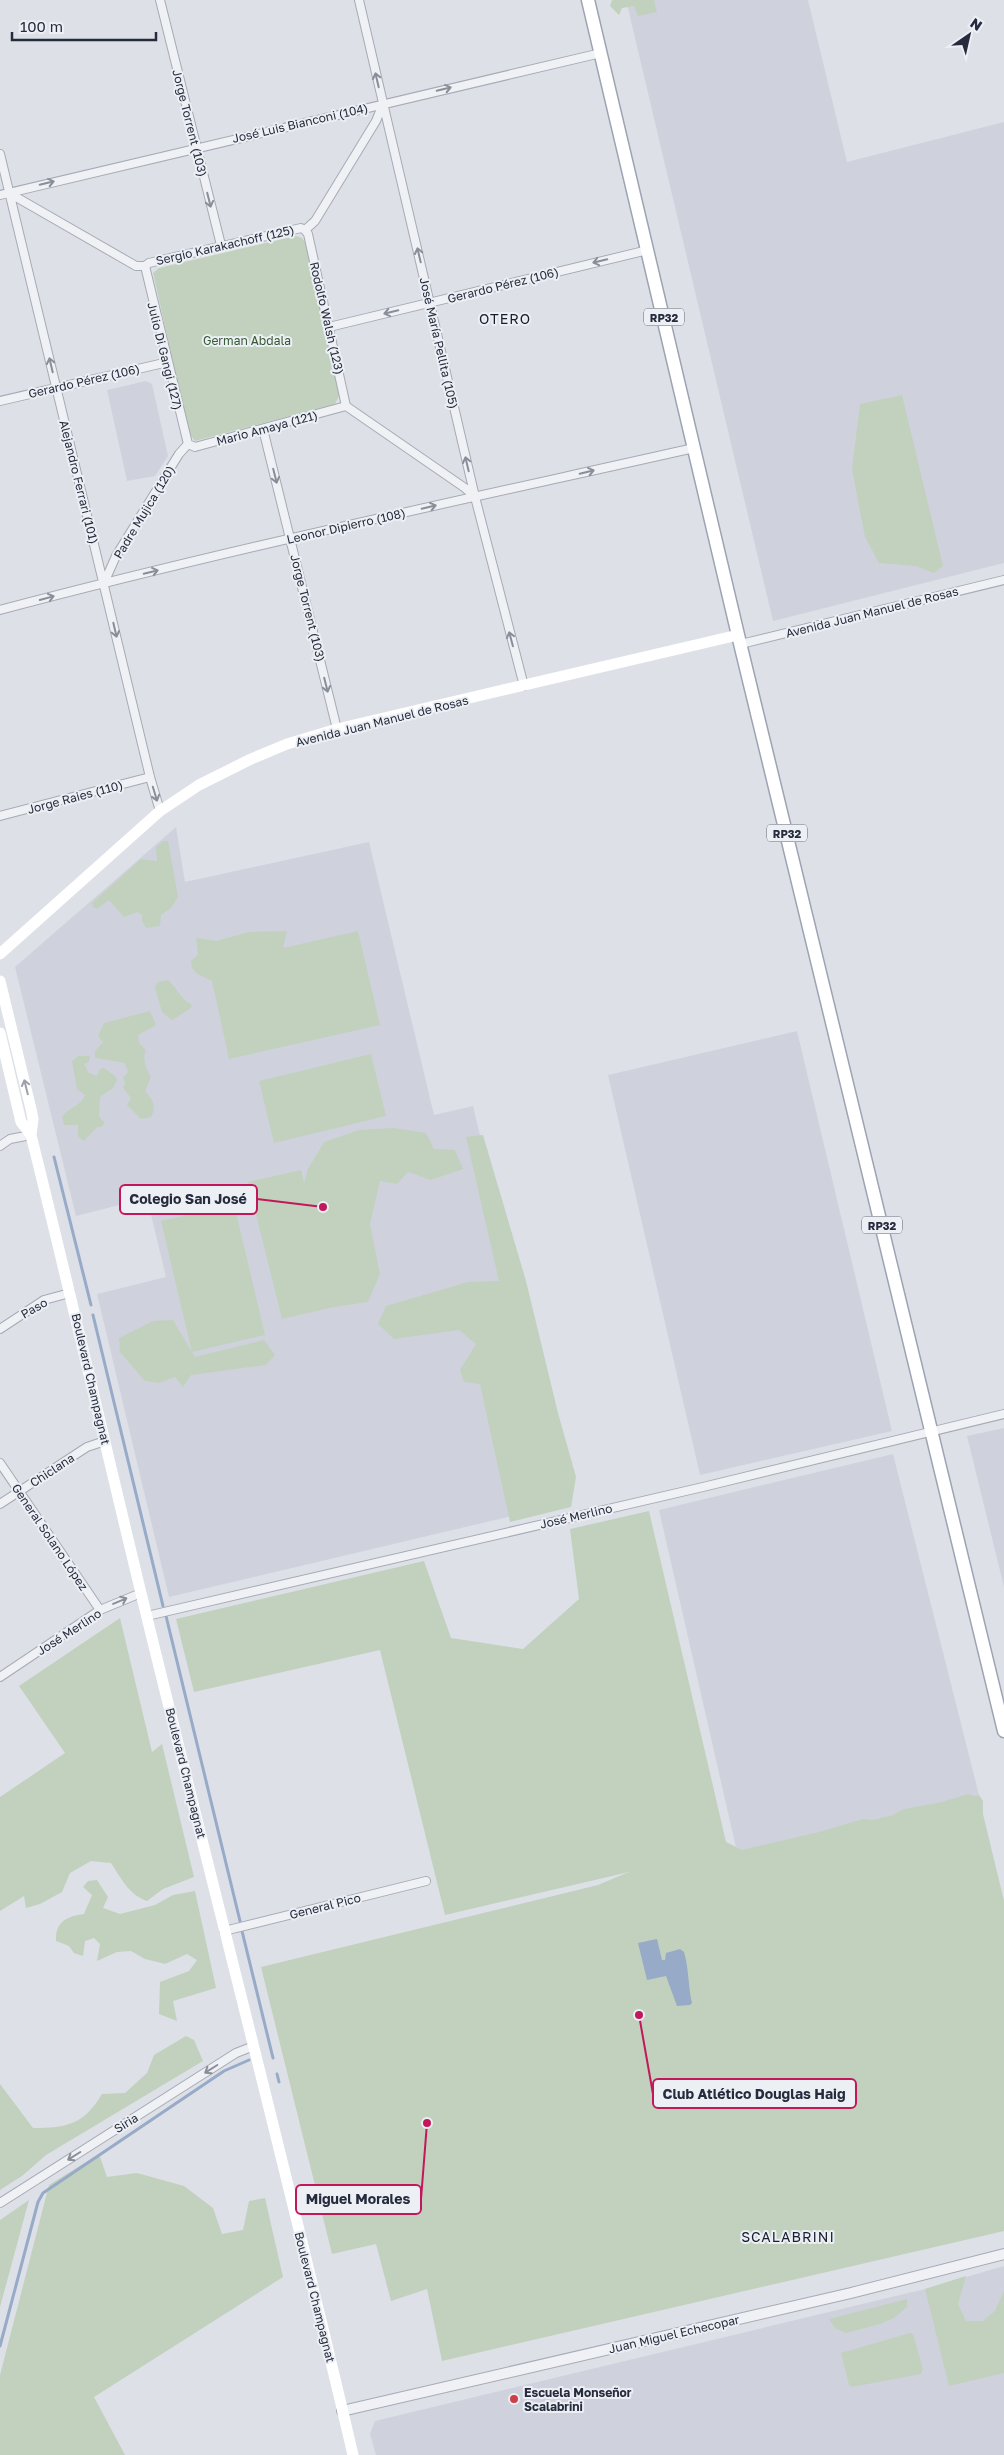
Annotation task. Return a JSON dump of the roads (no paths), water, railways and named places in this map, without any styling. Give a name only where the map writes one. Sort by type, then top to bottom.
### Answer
[{"type":"main road","name":"RP32","points":[[588,0],[739,639],[1004,1731]]},
{"type":"main road","name":"Avenida Juan Manuel de Rosas","points":[[0,954],[160,810],[200,785],[251,759],[287,744],[337,729],[739,639]]},
{"type":"main road","name":"Boulevard Champagnat","points":[[0,980],[32,1109],[31,1135],[141,1593],[254,2046],[353,2455]]},
{"type":"main road","name":"Boulevard Champagnat","points":[[0,1033],[21,1122],[31,1135]]},
{"type":"street","name":"Jorge Torrent (103)","points":[[160,0],[221,245]]},
{"type":"street","name":"José María Pellita (105)","points":[[359,0],[475,497],[524,686]]},
{"type":"street","name":"José Luis Bianconi (104)","points":[[0,195],[601,53]]},
{"type":"street","points":[[305,230],[315,221],[376,121],[383,104]]},
{"type":"street","name":"Alejandro Ferrari (101)","points":[[0,154],[150,777],[160,810]]},
{"type":"street","points":[[9,193],[136,266],[145,266]]},
{"type":"street","name":"Sergio Karakachoff (125)","points":[[145,266],[149,263],[221,245],[301,228],[305,230]]},
{"type":"street","name":"Rodolfo Walsh (123)","points":[[305,230],[308,234],[346,406]]},
{"type":"street","name":"Gerardo Pérez (106)","points":[[329,327],[648,250]]},
{"type":"street","name":"Julio Di Gangi (127)","points":[[145,266],[188,444]]},
{"type":"street","name":"Gerardo Pérez (106)","points":[[0,401],[168,362]]},
{"type":"street","points":[[346,406],[465,488],[475,497]]},
{"type":"street","name":"Mario Amaya (121)","points":[[188,444],[195,447],[346,406]]},
{"type":"street","name":"Jorge Torrent (103)","points":[[263,429],[337,729]]},
{"type":"street","name":"Padre Mujica (120)","points":[[104,583],[116,556],[179,454],[188,444]]},
{"type":"street","name":"Leonor Dipierro (108)","points":[[0,610],[291,538],[694,448]]},
{"type":"street","name":"Avenida Juan Manuel de Rosas","points":[[739,639],[1004,580]]},
{"type":"street","name":"Jorge Raies (110)","points":[[0,816],[150,777]]},
{"type":"street","points":[[0,1146],[10,1139],[31,1135]]},
{"type":"street","name":"Paso","points":[[0,1329],[44,1300],[70,1293]]},
{"type":"street","name":"José Merlino","points":[[147,1616],[931,1433],[1004,1414]]},
{"type":"street","name":"Chiclana","points":[[0,1504],[87,1447],[106,1441]]},
{"type":"street","name":"General Solano López","points":[[0,1463],[100,1610]]},
{"type":"street","name":"José Merlino","points":[[0,1677],[100,1610],[141,1593]]},
{"type":"street","name":"General Pico","points":[[224,1931],[426,1881]]},
{"type":"street","name":"Siria","points":[[0,2203],[236,2053],[254,2046]]},
{"type":"street","name":"Juan Miguel Echecopar","points":[[342,2411],[851,2293],[1004,2254]]},
{"type":"water","points":[[657,1939],[662,1960],[665,1960],[666,1953],[680,1949],[684,1952],[692,2003],[690,2005],[677,2006],[666,1976],[647,1980],[638,1943]]},
{"type":"waterway","points":[[54,1157],[91,1305]]},
{"type":"waterway","points":[[93,1315],[163,1606]]},
{"type":"waterway","points":[[166,1616],[240,1921]]},
{"type":"waterway","points":[[242,1931],[273,2058]]},
{"type":"waterway","points":[[0,2346],[38,2202],[43,2193],[224,2071],[249,2060]]},
{"type":"waterway","points":[[277,2074],[279,2082]]},
{"type":"place","name":"Colegio San José","points":[[323,1207]]},
{"type":"place","name":"Club Atlético Douglas Haig","points":[[639,2015]]},
{"type":"place","name":"Miguel Morales","points":[[427,2123]]},
{"type":"place","name":"Escuela Monseñor Scalabrini","points":[[514,2399]]},
{"type":"district","name":"OTERO","points":[[505,318]]},
{"type":"district","name":"SCALABRINI","points":[[788,2236]]},
{"type":"park label","name":"German Abdala","points":[[247,340]]}]
